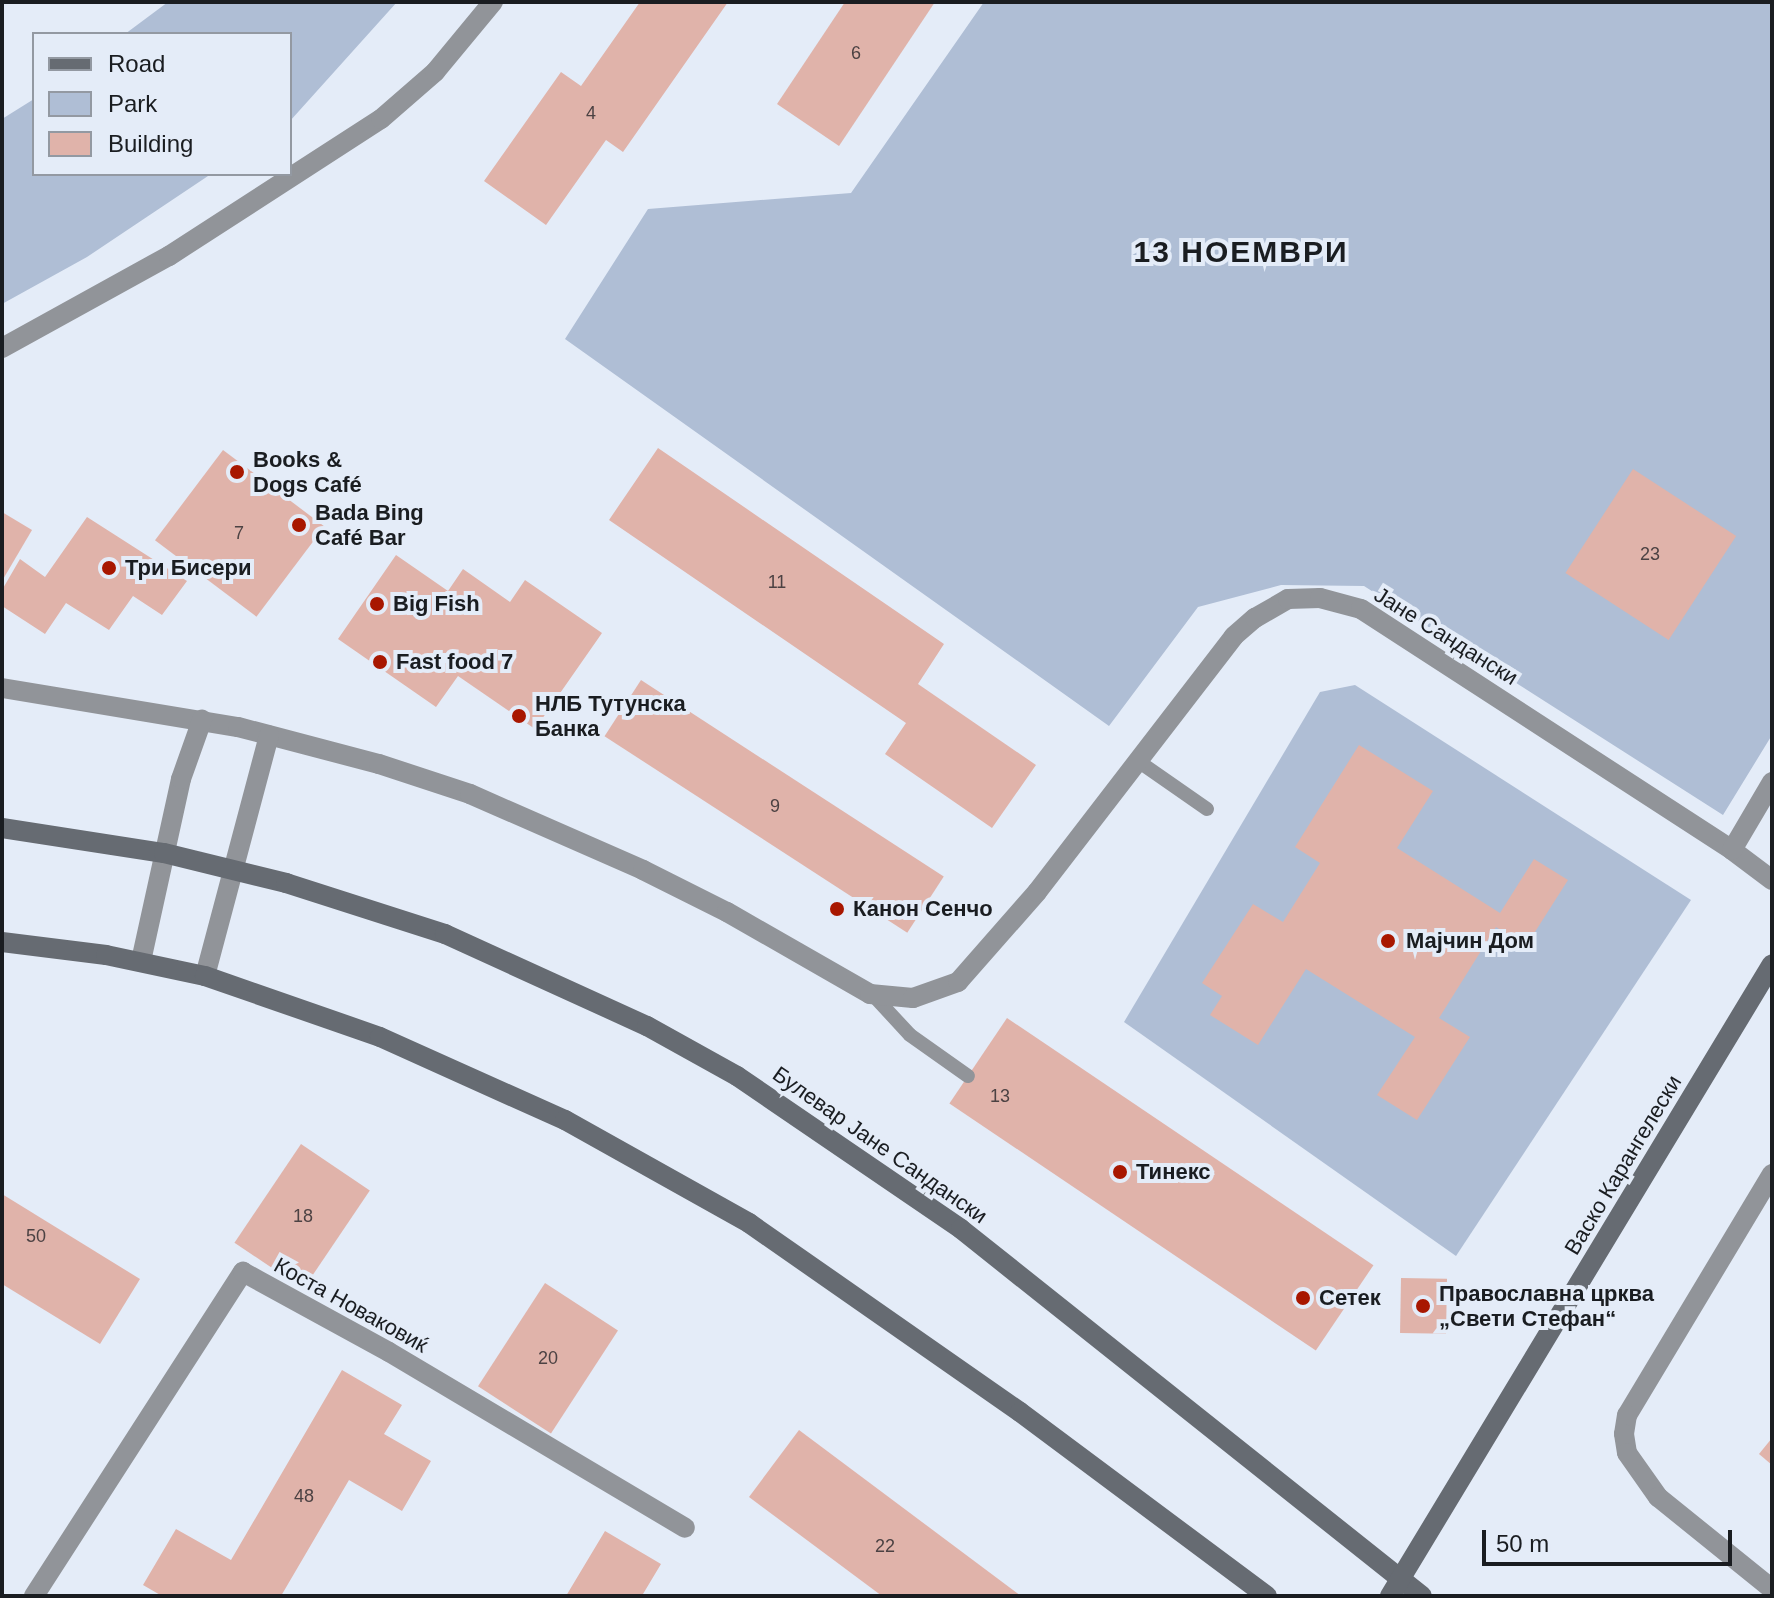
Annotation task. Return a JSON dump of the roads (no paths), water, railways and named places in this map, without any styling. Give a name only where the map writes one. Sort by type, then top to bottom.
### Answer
[{"type":"street","points":[[2,348],[169,256],[381,119],[435,72],[493,2]]},
{"type":"street","name":"Јане Сандански","points":[[873,995],[913,998],[958,982],[1037,892],[1234,636],[1255,618],[1288,599],[1320,598],[1361,609],[1732,850],[1772,880]]},
{"type":"street","points":[[2,688],[202,720],[269,735],[455,789],[558,830],[727,912],[873,995]]},
{"type":"street","points":[[141,961],[181,779],[202,720]]},
{"type":"street","points":[[205,976],[269,735]]},
{"type":"street","points":[[1732,850],[1772,782]]},
{"type":"street","name":"Булевар Јане Сандански","points":[[2,828],[164,853],[233,869],[445,934],[572,989],[737,1076],[961,1229],[1422,1596]]},
{"type":"street","points":[[2,942],[141,961],[205,976],[380,1037],[565,1120],[749,1223],[1020,1412],[1267,1596]]},
{"type":"street","name":"Васко Карангелески","points":[[1390,1596],[1772,964]]},
{"type":"street","points":[[1772,1174],[1627,1415],[1624,1434],[1627,1453],[1658,1497],[1772,1589]]},
{"type":"street","name":"Коста Новаковиќ","points":[[34,1596],[243,1272],[389,1352],[685,1528]]},
{"type":"lane","points":[[1138,761],[1207,809]]},
{"type":"lane","points":[[873,995],[910,1035],[968,1076]]},
{"type":"place","name":"Books & Dogs Café","points":[[237,472]]},
{"type":"place","name":"Bada Bing Café Bar","points":[[299,525]]},
{"type":"place","name":"Три Бисери","points":[[109,568]]},
{"type":"place","name":"Big Fish","points":[[377,604]]},
{"type":"place","name":"Fast food 7","points":[[380,662]]},
{"type":"place","name":"НЛБ Тутунска Банка","points":[[519,716]]},
{"type":"place","name":"Канон Сенчо","points":[[837,909]]},
{"type":"place","name":"Мајчин Дом","points":[[1388,941]]},
{"type":"place","name":"Тинекс","points":[[1120,1172]]},
{"type":"place","name":"Сетек","points":[[1303,1298]]},
{"type":"place","name":"Православна црква „Свети Стефан“","points":[[1423,1306]]},
{"type":"district","name":"13 НОЕМВРИ","points":[[1241,252]]}]
